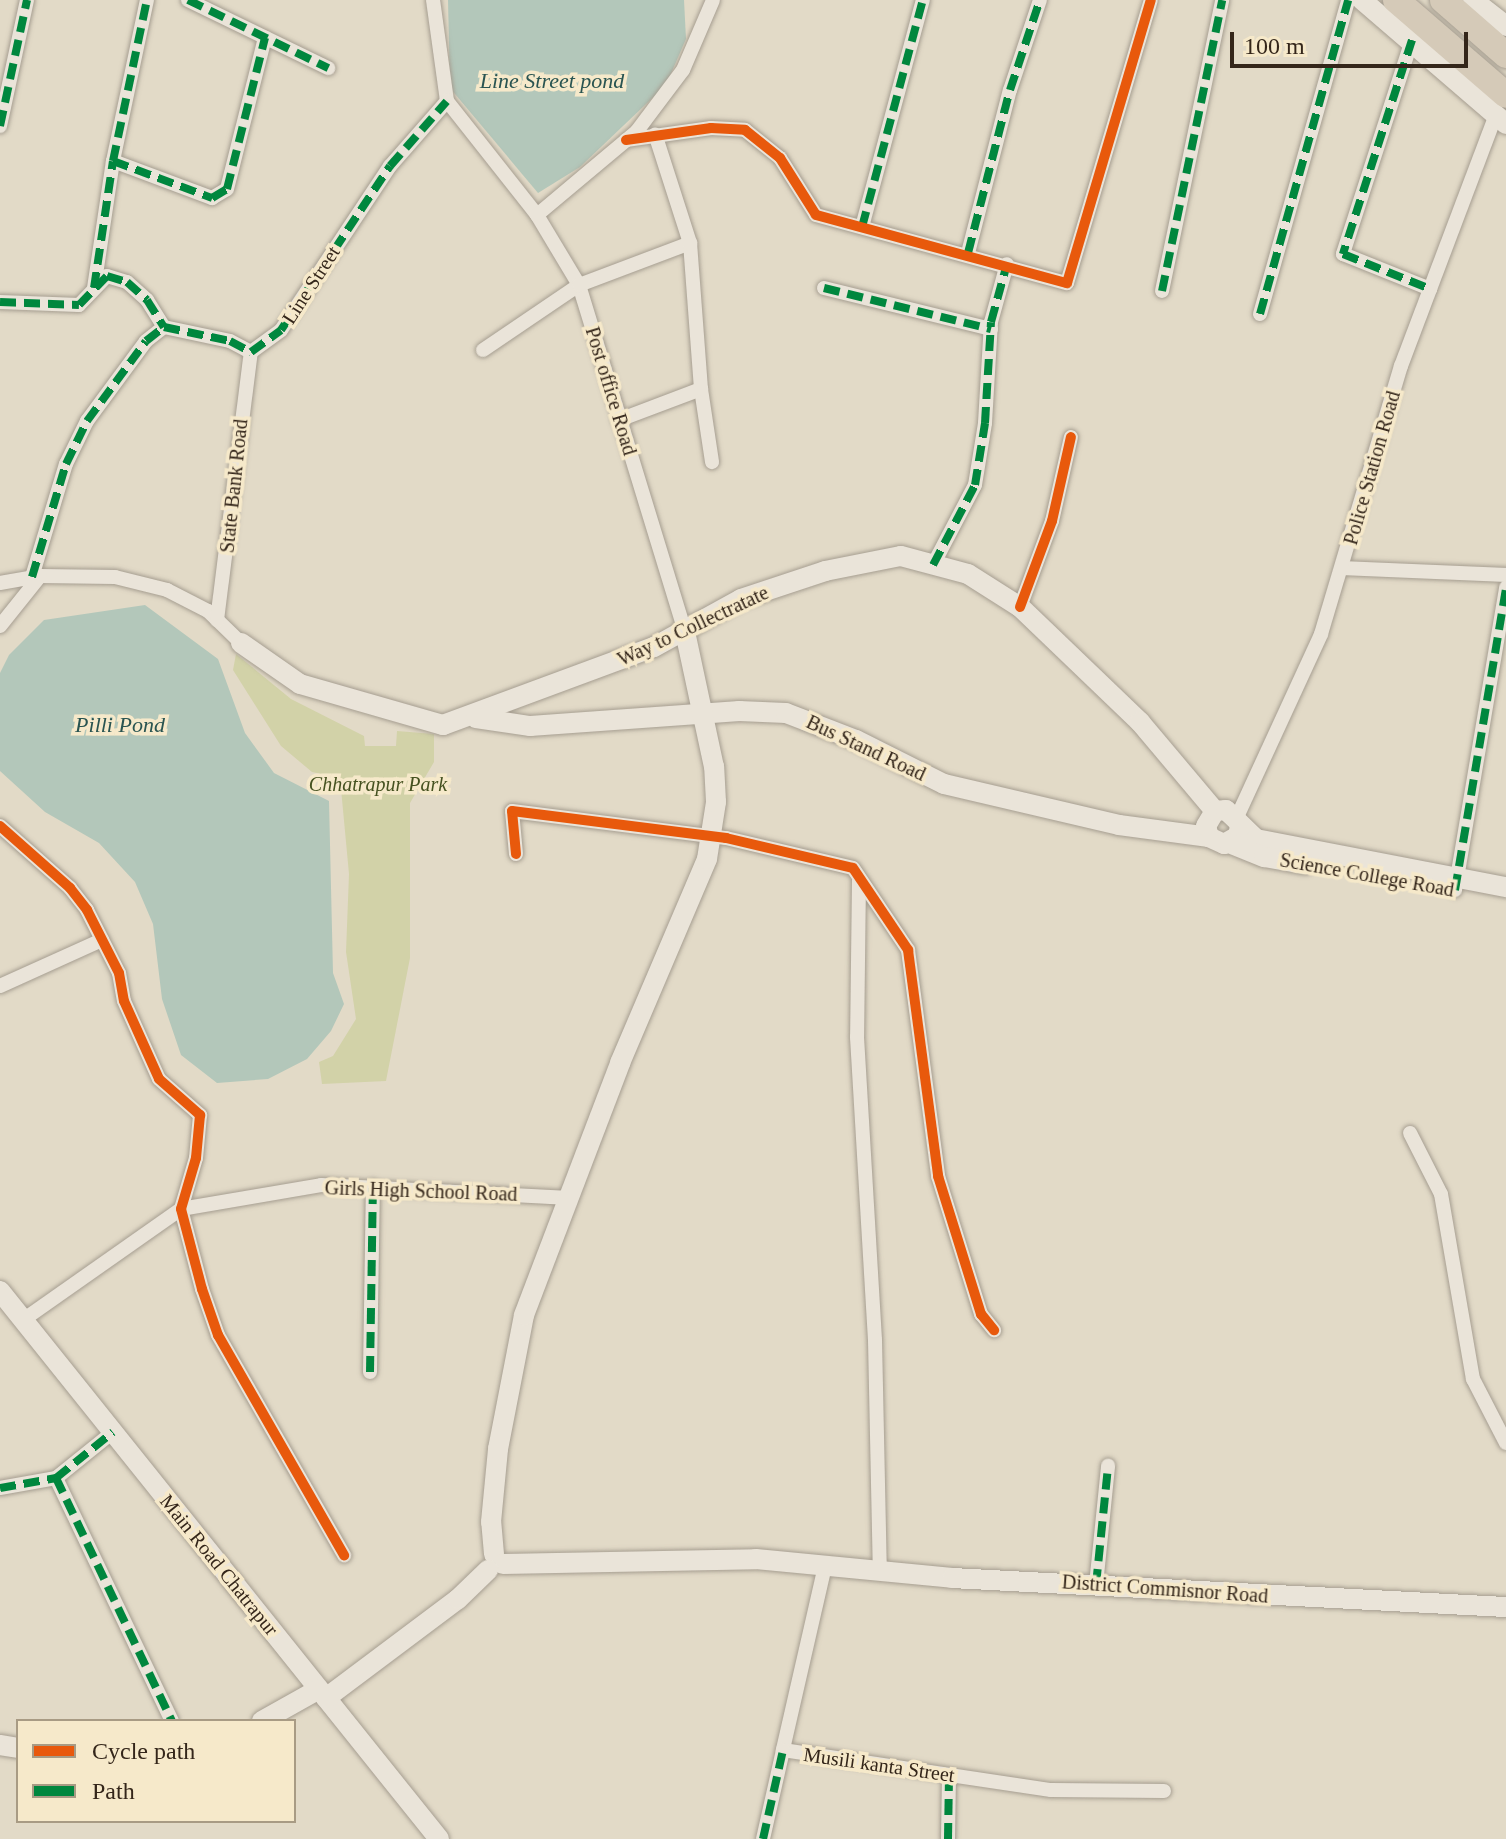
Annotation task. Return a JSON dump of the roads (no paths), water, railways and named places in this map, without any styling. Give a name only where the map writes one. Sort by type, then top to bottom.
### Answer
[{"type":"highway","points":[[1396,0],[1503,111]]},
{"type":"highway","points":[[1443,0],[1506,55]]},
{"type":"main road","points":[[1362,0],[1503,111]]},
{"type":"main road","points":[[1473,0],[1506,26]]},
{"type":"main road","name":"Way to Collectratate","points":[[241,643],[300,684],[377,711],[443,725],[685,632],[741,599],[825,571],[901,556],[968,574],[1020,607],[1140,722],[1215,811]]},
{"type":"main road","name":"Post office Road","points":[[495,1563],[491,1522],[507,1384],[524,1315],[620,1063],[691,903],[711,838],[714,767],[685,632]]},
{"type":"main road","name":"Bus Stand Road","points":[[469,717],[530,726],[786,713],[856,740],[944,784],[1119,825],[1209,837],[1236,829]]},
{"type":"main road","points":[[1209,837],[1206,826],[1215,811],[1226,810],[1236,829]]},
{"type":"main road","name":"Science College Road","points":[[1236,829],[1256,839],[1297,850],[1456,884],[1506,901]]},
{"type":"main road","name":"Science College Road","points":[[1456,884],[1506,887]]},
{"type":"main road","name":"Main Road Chatrapur","points":[[0,1291],[439,1839]]},
{"type":"main road","name":"District Commisnor Road","points":[[495,1563],[756,1559],[1096,1585],[1506,1607]]},
{"type":"main road","points":[[266,1719],[322,1694],[458,1599],[495,1563]]},
{"type":"street","points":[[0,126],[27,0]]},
{"type":"street","points":[[94,288],[113,161],[147,0]]},
{"type":"street","points":[[188,0],[328,68]]},
{"type":"street","points":[[433,0],[447,101]]},
{"type":"street","points":[[537,215],[626,140],[683,70],[713,0]]},
{"type":"street","points":[[862,227],[923,0]]},
{"type":"street","points":[[968,253],[1010,90],[1040,0]]},
{"type":"street","points":[[626,140],[655,134],[745,130],[780,158],[816,215],[968,253],[1067,283],[1151,0]]},
{"type":"street","points":[[1162,291],[1222,0]]},
{"type":"street","points":[[1260,314],[1348,0]]},
{"type":"street","points":[[113,161],[212,198],[227,189],[265,38]]},
{"type":"street","points":[[1412,40],[1343,254],[1430,289]]},
{"type":"street","name":"Post office Road","points":[[447,101],[537,215],[579,285],[685,632]]},
{"type":"street","name":"Line Street","points":[[251,352],[281,330],[390,166],[427,117],[447,101]]},
{"type":"street","name":"Police Station Road","points":[[1236,829],[1321,634],[1401,366],[1503,111]]},
{"type":"street","points":[[655,134],[690,243],[701,389],[712,462]]},
{"type":"street","points":[[483,350],[579,285],[690,243]]},
{"type":"street","points":[[933,565],[975,485],[985,423],[991,329],[1007,264]]},
{"type":"street","points":[[0,302],[79,305],[107,276],[127,282],[147,300],[164,327],[230,341],[251,352]]},
{"type":"street","points":[[824,288],[991,329]]},
{"type":"street","points":[[0,626],[31,577],[43,525],[87,421],[146,341],[164,327]]},
{"type":"street","name":"State Bank Road","points":[[217,620],[251,352]]},
{"type":"street","points":[[619,420],[701,389]]},
{"type":"street","points":[[1020,607],[1052,521],[1071,437]]},
{"type":"street","points":[[1342,568],[1506,575]]},
{"type":"street","points":[[0,583],[31,577],[115,577],[167,590],[217,620],[241,643]]},
{"type":"street","points":[[1456,884],[1506,587]]},
{"type":"street","points":[[516,854],[512,811],[711,838],[833,861],[853,868],[908,950],[938,1176],[981,1314],[994,1330]]},
{"type":"street","points":[[0,826],[70,888],[102,940],[159,1079],[200,1115],[196,1158],[181,1209],[218,1335],[344,1555]]},
{"type":"street","points":[[859,880],[857,1037],[875,1340],[880,1570]]},
{"type":"street","points":[[0,986],[102,940]]},
{"type":"street","points":[[1410,1133],[1441,1194],[1473,1379],[1492,1425],[1506,1443]]},
{"type":"street","name":"Girls High School Road","points":[[23,1320],[181,1209],[321,1185],[570,1198]]},
{"type":"street","points":[[370,1372],[373,1186]]},
{"type":"street","points":[[0,1488],[56,1478],[113,1432]]},
{"type":"street","points":[[1096,1585],[1108,1466]]},
{"type":"street","points":[[56,1478],[171,1719]]},
{"type":"street","name":"Musili kanta Street","points":[[825,1566],[783,1750],[1051,1790],[1164,1791]]},
{"type":"street","points":[[763,1839],[783,1750]]},
{"type":"street","points":[[948,1839],[949,1775]]},
{"type":"water","name":"Line Street pond","points":[[448,0],[684,0],[686,39],[666,85],[580,167],[538,193],[450,88]]},
{"type":"water","name":"Pilli Pond","points":[[145,605],[218,659],[245,733],[274,773],[329,801],[333,973],[344,1004],[331,1031],[307,1059],[268,1079],[217,1083],[181,1055],[162,999],[153,924],[135,882],[99,843],[45,812],[0,771],[0,673],[9,655],[44,620]]},
{"type":"park label","name":"Chhatrapur Park","points":[[378,784]]}]
